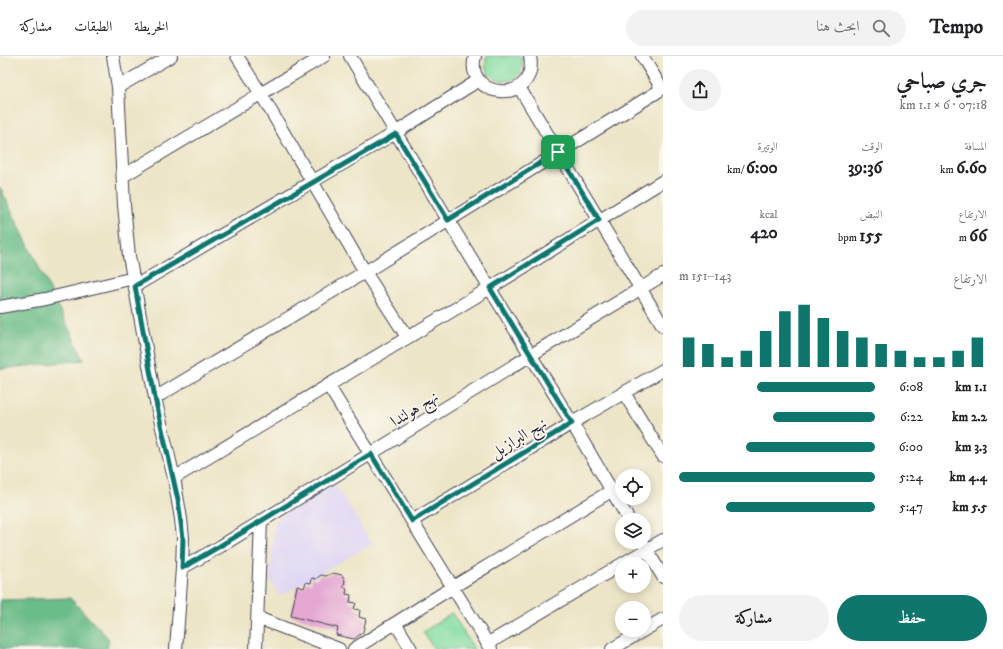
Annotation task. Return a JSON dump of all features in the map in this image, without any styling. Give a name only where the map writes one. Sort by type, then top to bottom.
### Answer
[{"type":"street","points":[[113,56],[118,86],[126,232],[129,256],[155,398],[174,478],[183,538],[176,649]]},
{"type":"street","points":[[118,86],[171,56]]},
{"type":"street","points":[[237,56],[261,94],[365,272],[407,338]]},
{"type":"street","points":[[123,176],[324,56]]},
{"type":"street","points":[[350,56],[572,423],[624,513]]},
{"type":"street","points":[[466,56],[476,74],[489,88],[502,92],[511,91],[519,87],[525,81],[531,66],[530,56]]},
{"type":"street","points":[[475,56],[476,74]]},
{"type":"street","points":[[155,398],[365,272],[558,152],[662,90],[642,56]]},
{"type":"street","points":[[0,307],[134,282],[312,183],[396,134],[476,74]]},
{"type":"street","points":[[519,87],[663,326]]},
{"type":"street","points":[[174,478],[490,288],[663,181]]},
{"type":"street","name":"نهج هولندا","points":[[182,568],[663,275]]},
{"type":"street","name":"نهج البرازيل","points":[[412,521],[572,423],[663,370]]},
{"type":"street","points":[[328,385],[489,646],[615,568]]},
{"type":"street","points":[[624,392],[663,456]]},
{"type":"street","points":[[354,649],[611,491]]},
{"type":"street","points":[[256,649],[261,521]]},
{"type":"street","points":[[651,544],[663,540]]},
{"type":"street","points":[[631,557],[640,549]]},
{"type":"street","points":[[646,549],[663,577]]},
{"type":"street","points":[[258,618],[339,649]]},
{"type":"street","points":[[612,649],[630,645],[663,619]]},
{"type":"street","points":[[396,624],[411,649]]},
{"type":"shaded area","points":[[336,485],[372,544],[280,596],[270,580],[275,520],[328,486]]},
{"type":"green space","points":[[487,56],[521,56],[522,68],[518,75],[511,80],[503,81],[495,79],[489,74],[485,66]]},
{"type":"green space","points":[[0,187],[84,360],[0,369]]},
{"type":"green space","points":[[70,598],[109,639],[107,649],[0,649],[0,600]]},
{"type":"green space","points":[[452,613],[474,649],[434,649],[423,632]]},
{"type":"building","points":[[333,573],[342,575],[345,581],[343,587],[347,588],[346,594],[351,595],[350,602],[356,603],[354,609],[360,610],[359,617],[366,619],[363,632],[354,639],[336,635],[338,628],[291,616],[297,586],[304,588],[306,582],[311,583],[312,578],[316,579],[321,575],[326,576]]},
{"type":"route","points":[[396,134],[448,220],[558,152],[599,220],[490,288],[572,423],[412,521],[371,454],[182,568],[183,538],[178,500],[155,398],[135,286],[396,134]]}]
